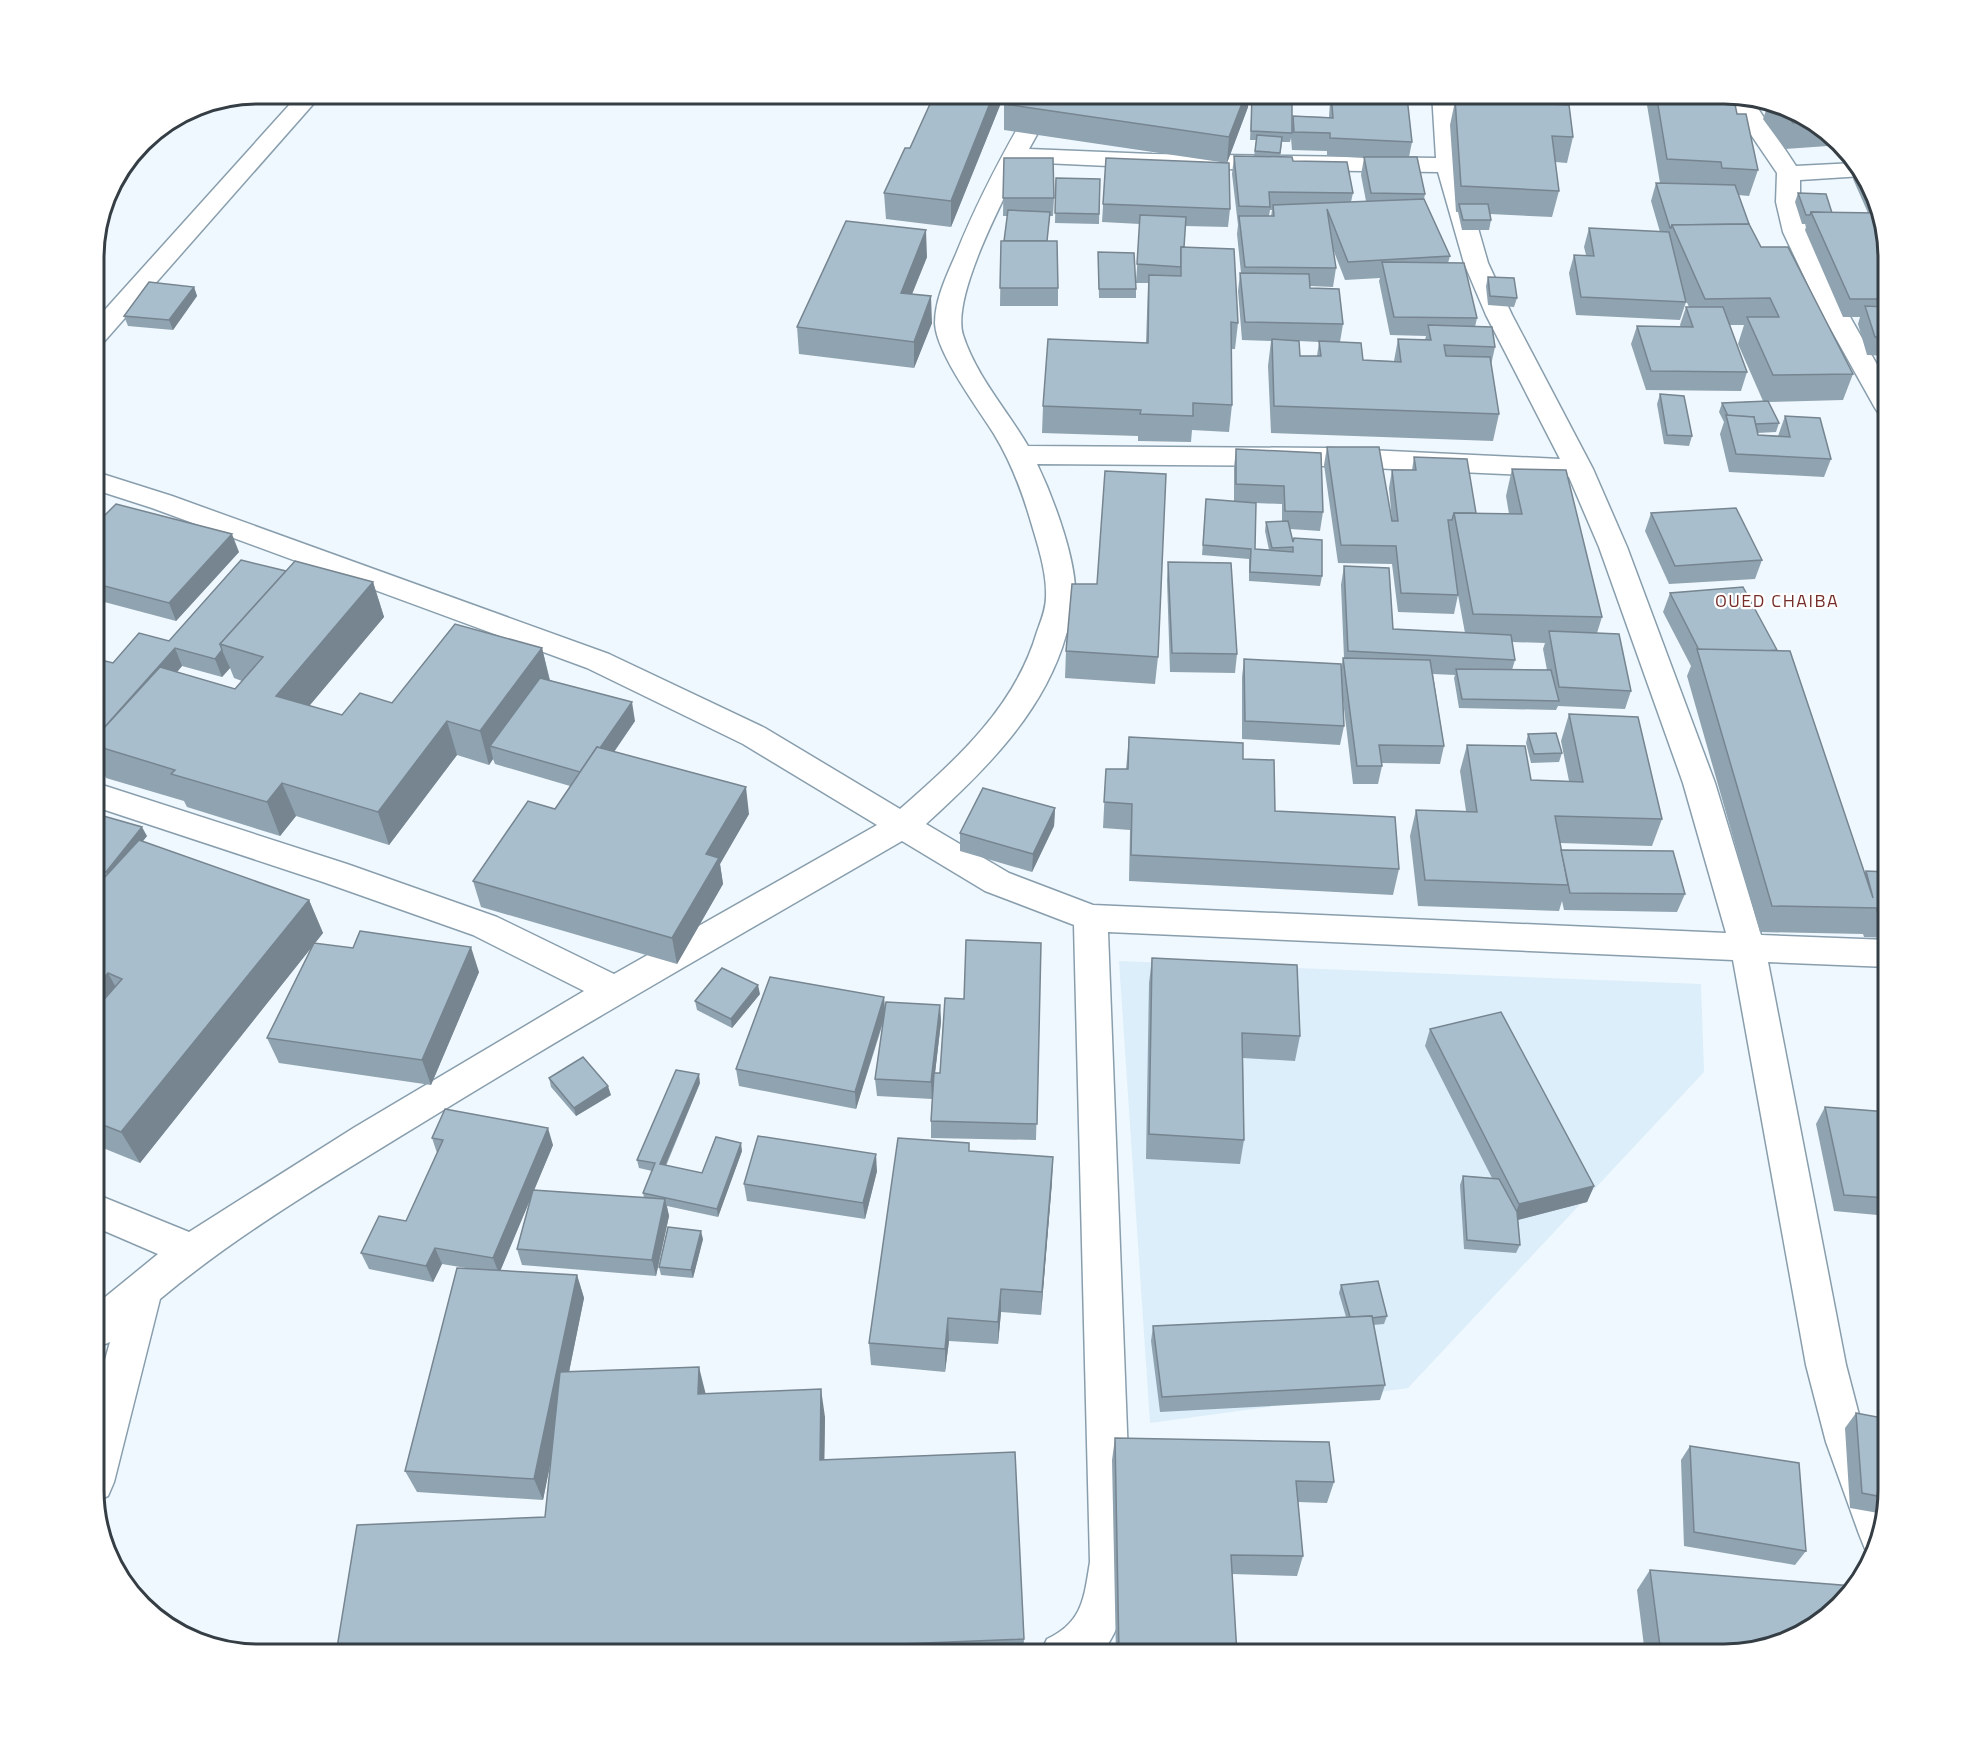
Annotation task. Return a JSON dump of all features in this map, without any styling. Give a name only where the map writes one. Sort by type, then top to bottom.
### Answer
[{"type":"street","points":[[104,326],[302,104]]},
{"type":"street","points":[[104,1322],[192,1251],[439,1095],[903,825],[966,769],[1036,681],[1052,637],[1061,599],[1056,557],[1021,455],[976,384],[956,348],[948,327],[951,298],[958,278],[1013,155],[1042,104]]},
{"type":"street","points":[[1444,104],[1448,165],[1476,263],[1499,315],[1579,469],[1613,547],[1698,783],[1748,949],[1826,1365],[1846,1442],[1875,1520]]},
{"type":"street","points":[[1742,105],[1789,173],[1788,202],[1795,232],[1832,308],[1877,387]]},
{"type":"street","points":[[1013,155],[1152,161],[1448,165]]},
{"type":"street","points":[[1789,173],[1851,170]]},
{"type":"street","points":[[1021,455],[1326,458],[1579,469]]},
{"type":"street","points":[[104,484],[162,502],[598,661],[753,736],[997,882],[1091,918],[1878,954]]},
{"type":"street","points":[[133,520],[162,502]]},
{"type":"street","points":[[104,798],[335,873],[484,926],[548,956],[615,992]]},
{"type":"street","points":[[1082,1644],[1096,1622],[1107,1594],[1111,1562],[1091,918]]},
{"type":"street","points":[[104,1214],[192,1251]]},
{"type":"street","points":[[104,1439],[142,1292]]},
{"type":"shaded area","points":[[1119,961],[1701,984],[1704,1072],[1408,1388],[1150,1423]]},
{"type":"building","points":[[930,104],[990,104],[951,201],[884,193],[905,148],[910,148]]},
{"type":"building","points":[[1004,104],[1242,104],[1229,137]]},
{"type":"building","points":[[1252,104],[1292,104],[1292,133],[1251,131]]},
{"type":"building","points":[[1332,104],[1408,104],[1412,142],[1330,138],[1330,133],[1294,132],[1293,116],[1333,118]]},
{"type":"building","points":[[1455,104],[1569,105],[1573,137],[1552,136],[1559,191],[1461,186]]},
{"type":"building","points":[[1658,104],[1735,105],[1737,114],[1746,114],[1758,170],[1722,168],[1721,162],[1667,159]]},
{"type":"building","points":[[1257,135],[1282,137],[1280,153],[1255,151]]},
{"type":"building","points":[[1234,156],[1292,157],[1293,161],[1347,162],[1353,193],[1269,192],[1270,207],[1239,206]]},
{"type":"building","points":[[1364,157],[1417,157],[1425,194],[1371,193]]},
{"type":"building","points":[[1004,158],[1053,158],[1054,198],[1003,198]]},
{"type":"building","points":[[1106,158],[1229,163],[1230,209],[1103,204]]},
{"type":"building","points":[[1056,178],[1100,179],[1099,214],[1055,213]]},
{"type":"building","points":[[1656,183],[1735,185],[1749,224],[1672,225],[1670,228]]},
{"type":"building","points":[[1798,193],[1826,194],[1832,213],[1811,212],[1810,215],[1806,215]]},
{"type":"building","points":[[1424,199],[1450,256],[1348,262],[1327,209],[1336,268],[1245,267],[1239,216],[1274,216],[1273,205]]},
{"type":"building","points":[[1459,204],[1488,204],[1491,220],[1463,220]]},
{"type":"building","points":[[1008,210],[1050,212],[1047,241],[1004,241]]},
{"type":"building","points":[[1811,212],[1870,213],[1877,247],[1877,299],[1850,299]]},
{"type":"building","points":[[1140,215],[1186,217],[1184,247],[1181,247],[1181,267],[1137,264]]},
{"type":"building","points":[[846,221],[926,230],[901,293],[931,296],[914,342],[797,327]]},
{"type":"building","points":[[1749,224],[1761,247],[1788,247],[1853,374],[1773,375],[1747,317],[1779,317],[1770,298],[1705,299],[1672,225]]},
{"type":"building","points":[[1589,228],[1669,232],[1686,302],[1581,297],[1574,255],[1594,256]]},
{"type":"building","points":[[1001,241],[1057,241],[1058,288],[1000,288]]},
{"type":"building","points":[[1181,247],[1234,249],[1238,323],[1231,322],[1232,405],[1193,403],[1193,416],[1140,414],[1141,410],[1043,406],[1048,339],[1148,343],[1149,275],[1181,276]]},
{"type":"building","points":[[1098,252],[1134,253],[1136,289],[1099,289]]},
{"type":"building","points":[[1382,262],[1464,263],[1477,318],[1394,317]]},
{"type":"building","points":[[1240,273],[1309,274],[1310,288],[1339,289],[1343,324],[1245,322]]},
{"type":"building","points":[[1488,277],[1514,278],[1517,298],[1490,296]]},
{"type":"building","points":[[149,282],[194,287],[169,320],[124,316]]},
{"type":"building","points":[[1865,306],[1877,307],[1877,337],[1875,337]]},
{"type":"building","points":[[1686,307],[1723,307],[1747,372],[1651,371],[1637,326],[1693,327]]},
{"type":"building","points":[[1428,325],[1492,327],[1495,347],[1444,345],[1446,356],[1490,357],[1499,414],[1274,406],[1272,339],[1299,341],[1300,356],[1321,356],[1319,341],[1361,343],[1363,360],[1401,362],[1398,339],[1431,340]]},
{"type":"building","points":[[1660,394],[1684,396],[1692,436],[1667,435]]},
{"type":"building","points":[[1768,401],[1779,423],[1755,424],[1754,417],[1728,416],[1722,403]]},
{"type":"building","points":[[1726,415],[1754,417],[1758,435],[1790,437],[1785,416],[1820,418],[1831,459],[1736,454]]},
{"type":"building","points":[[1327,447],[1379,447],[1392,521],[1398,521],[1392,470],[1416,470],[1414,457],[1467,459],[1476,513],[1454,513],[1452,520],[1448,520],[1458,595],[1401,593],[1396,546],[1341,545]]},
{"type":"building","points":[[1236,449],[1321,453],[1323,512],[1285,511],[1284,486],[1236,484]]},
{"type":"building","points":[[1512,469],[1566,470],[1602,617],[1473,614],[1454,513],[1522,514]]},
{"type":"building","points":[[1105,471],[1166,474],[1158,657],[1066,651],[1072,584],[1097,584]]},
{"type":"building","points":[[1206,499],[1256,503],[1255,549],[1293,552],[1293,547],[1272,548],[1266,522],[1288,521],[1293,542],[1294,538],[1322,540],[1322,576],[1250,572],[1251,549],[1203,545]]},
{"type":"building","points":[[116,504],[232,534],[169,603],[104,586],[104,516]]},
{"type":"building","points":[[1736,508],[1762,560],[1675,566],[1651,513]]},
{"type":"building","points":[[241,560],[286,571],[220,644],[222,650],[215,659],[175,648],[104,728],[104,661],[113,663],[139,633],[169,641]]},
{"type":"building","points":[[295,561],[373,582],[276,696],[342,715],[360,693],[392,703],[455,624],[542,648],[480,731],[447,721],[378,812],[282,783],[267,802],[171,774],[175,770],[104,748],[104,728],[160,667],[235,689],[263,657],[220,644]]},
{"type":"building","points":[[1168,562],[1231,563],[1237,654],[1172,653]]},
{"type":"building","points":[[1344,566],[1389,568],[1393,629],[1511,635],[1515,660],[1348,651]]},
{"type":"building","points":[[1743,587],[1777,650],[1699,650],[1670,593]]},
{"type":"building","points":[[1549,631],[1619,634],[1631,691],[1559,687]]},
{"type":"building","points":[[1697,649],[1790,651],[1873,898],[1866,871],[1878,872],[1878,911],[1877,908],[1772,906]]},
{"type":"building","points":[[1343,658],[1430,660],[1444,746],[1379,745],[1382,766],[1357,766]]},
{"type":"building","points":[[1244,659],[1341,664],[1344,726],[1245,721]]},
{"type":"building","points":[[1456,669],[1551,670],[1559,701],[1462,699]]},
{"type":"building","points":[[540,678],[632,702],[580,772],[490,746]]},
{"type":"building","points":[[1569,714],[1638,717],[1662,819],[1555,816],[1568,885],[1425,880],[1416,810],[1477,812],[1467,745],[1525,746],[1531,780],[1583,782]]},
{"type":"building","points":[[1556,733],[1562,753],[1534,754],[1528,734]]},
{"type":"building","points":[[1129,737],[1243,743],[1243,759],[1274,760],[1275,811],[1395,817],[1399,869],[1131,855],[1132,804],[1104,802],[1106,769],[1128,769]]},
{"type":"building","points":[[597,747],[746,787],[706,854],[719,858],[672,938],[473,881],[528,801],[555,809]]},
{"type":"building","points":[[983,788],[1055,808],[1033,854],[960,833]]},
{"type":"building","points":[[104,816],[142,827],[106,872],[104,871]]},
{"type":"building","points":[[139,840],[309,900],[121,1132],[104,1125],[104,999],[122,979],[108,973],[104,978],[104,878]]},
{"type":"building","points":[[1561,850],[1673,851],[1685,894],[1570,893]]},
{"type":"building","points":[[360,931],[471,947],[422,1060],[267,1038],[314,943],[353,948]]},
{"type":"building","points":[[966,940],[1041,943],[1037,1124],[931,1121],[934,1073],[940,1073],[945,998],[964,999]]},
{"type":"building","points":[[1152,958],[1297,965],[1300,1036],[1242,1033],[1244,1140],[1149,1134]]},
{"type":"building","points":[[722,968],[758,985],[731,1019],[695,1001]]},
{"type":"building","points":[[770,977],[884,997],[855,1092],[736,1069]]},
{"type":"building","points":[[886,1002],[940,1005],[931,1082],[875,1079]]},
{"type":"building","points":[[1501,1012],[1594,1186],[1519,1204],[1430,1029]]},
{"type":"building","points":[[583,1057],[608,1086],[574,1108],[549,1078]]},
{"type":"building","points":[[676,1070],[699,1074],[660,1164],[702,1173],[716,1137],[741,1143],[717,1209],[643,1193],[655,1163],[637,1160]]},
{"type":"building","points":[[1825,1107],[1878,1111],[1878,1197],[1844,1195]]},
{"type":"building","points":[[445,1109],[548,1128],[493,1258],[435,1248],[426,1266],[361,1253],[379,1216],[406,1221],[443,1140],[432,1138]]},
{"type":"building","points":[[758,1136],[876,1154],[863,1203],[744,1184]]},
{"type":"building","points":[[898,1138],[969,1143],[969,1151],[1053,1157],[1042,1292],[1001,1289],[998,1322],[948,1318],[945,1349],[869,1343]]},
{"type":"building","points":[[1463,1176],[1499,1179],[1517,1212],[1520,1245],[1467,1240]]},
{"type":"building","points":[[533,1190],[665,1199],[652,1260],[517,1249]]},
{"type":"building","points":[[668,1227],[701,1231],[691,1270],[659,1267]]},
{"type":"building","points":[[457,1268],[577,1275],[534,1479],[405,1471]]},
{"type":"building","points":[[1378,1281],[1387,1316],[1350,1317],[1341,1285]]},
{"type":"building","points":[[1372,1316],[1385,1385],[1162,1397],[1153,1326]]},
{"type":"building","points":[[699,1367],[698,1394],[821,1389],[820,1460],[1015,1452],[1024,1639],[900,1644],[338,1644],[357,1525],[545,1517],[560,1372]]},
{"type":"building","points":[[1856,1413],[1878,1417],[1877,1496],[1862,1493]]},
{"type":"building","points":[[1115,1438],[1329,1442],[1334,1482],[1296,1481],[1303,1556],[1231,1555],[1236,1644],[1119,1644]]},
{"type":"building","points":[[1690,1446],[1799,1463],[1806,1551],[1694,1532]]},
{"type":"building","points":[[1650,1570],[1844,1585],[1809,1618],[1773,1635],[1754,1641],[1724,1644],[1660,1644]]},
{"type":"district","name":"OUED CHAIBA","points":[[1777,600]]}]
